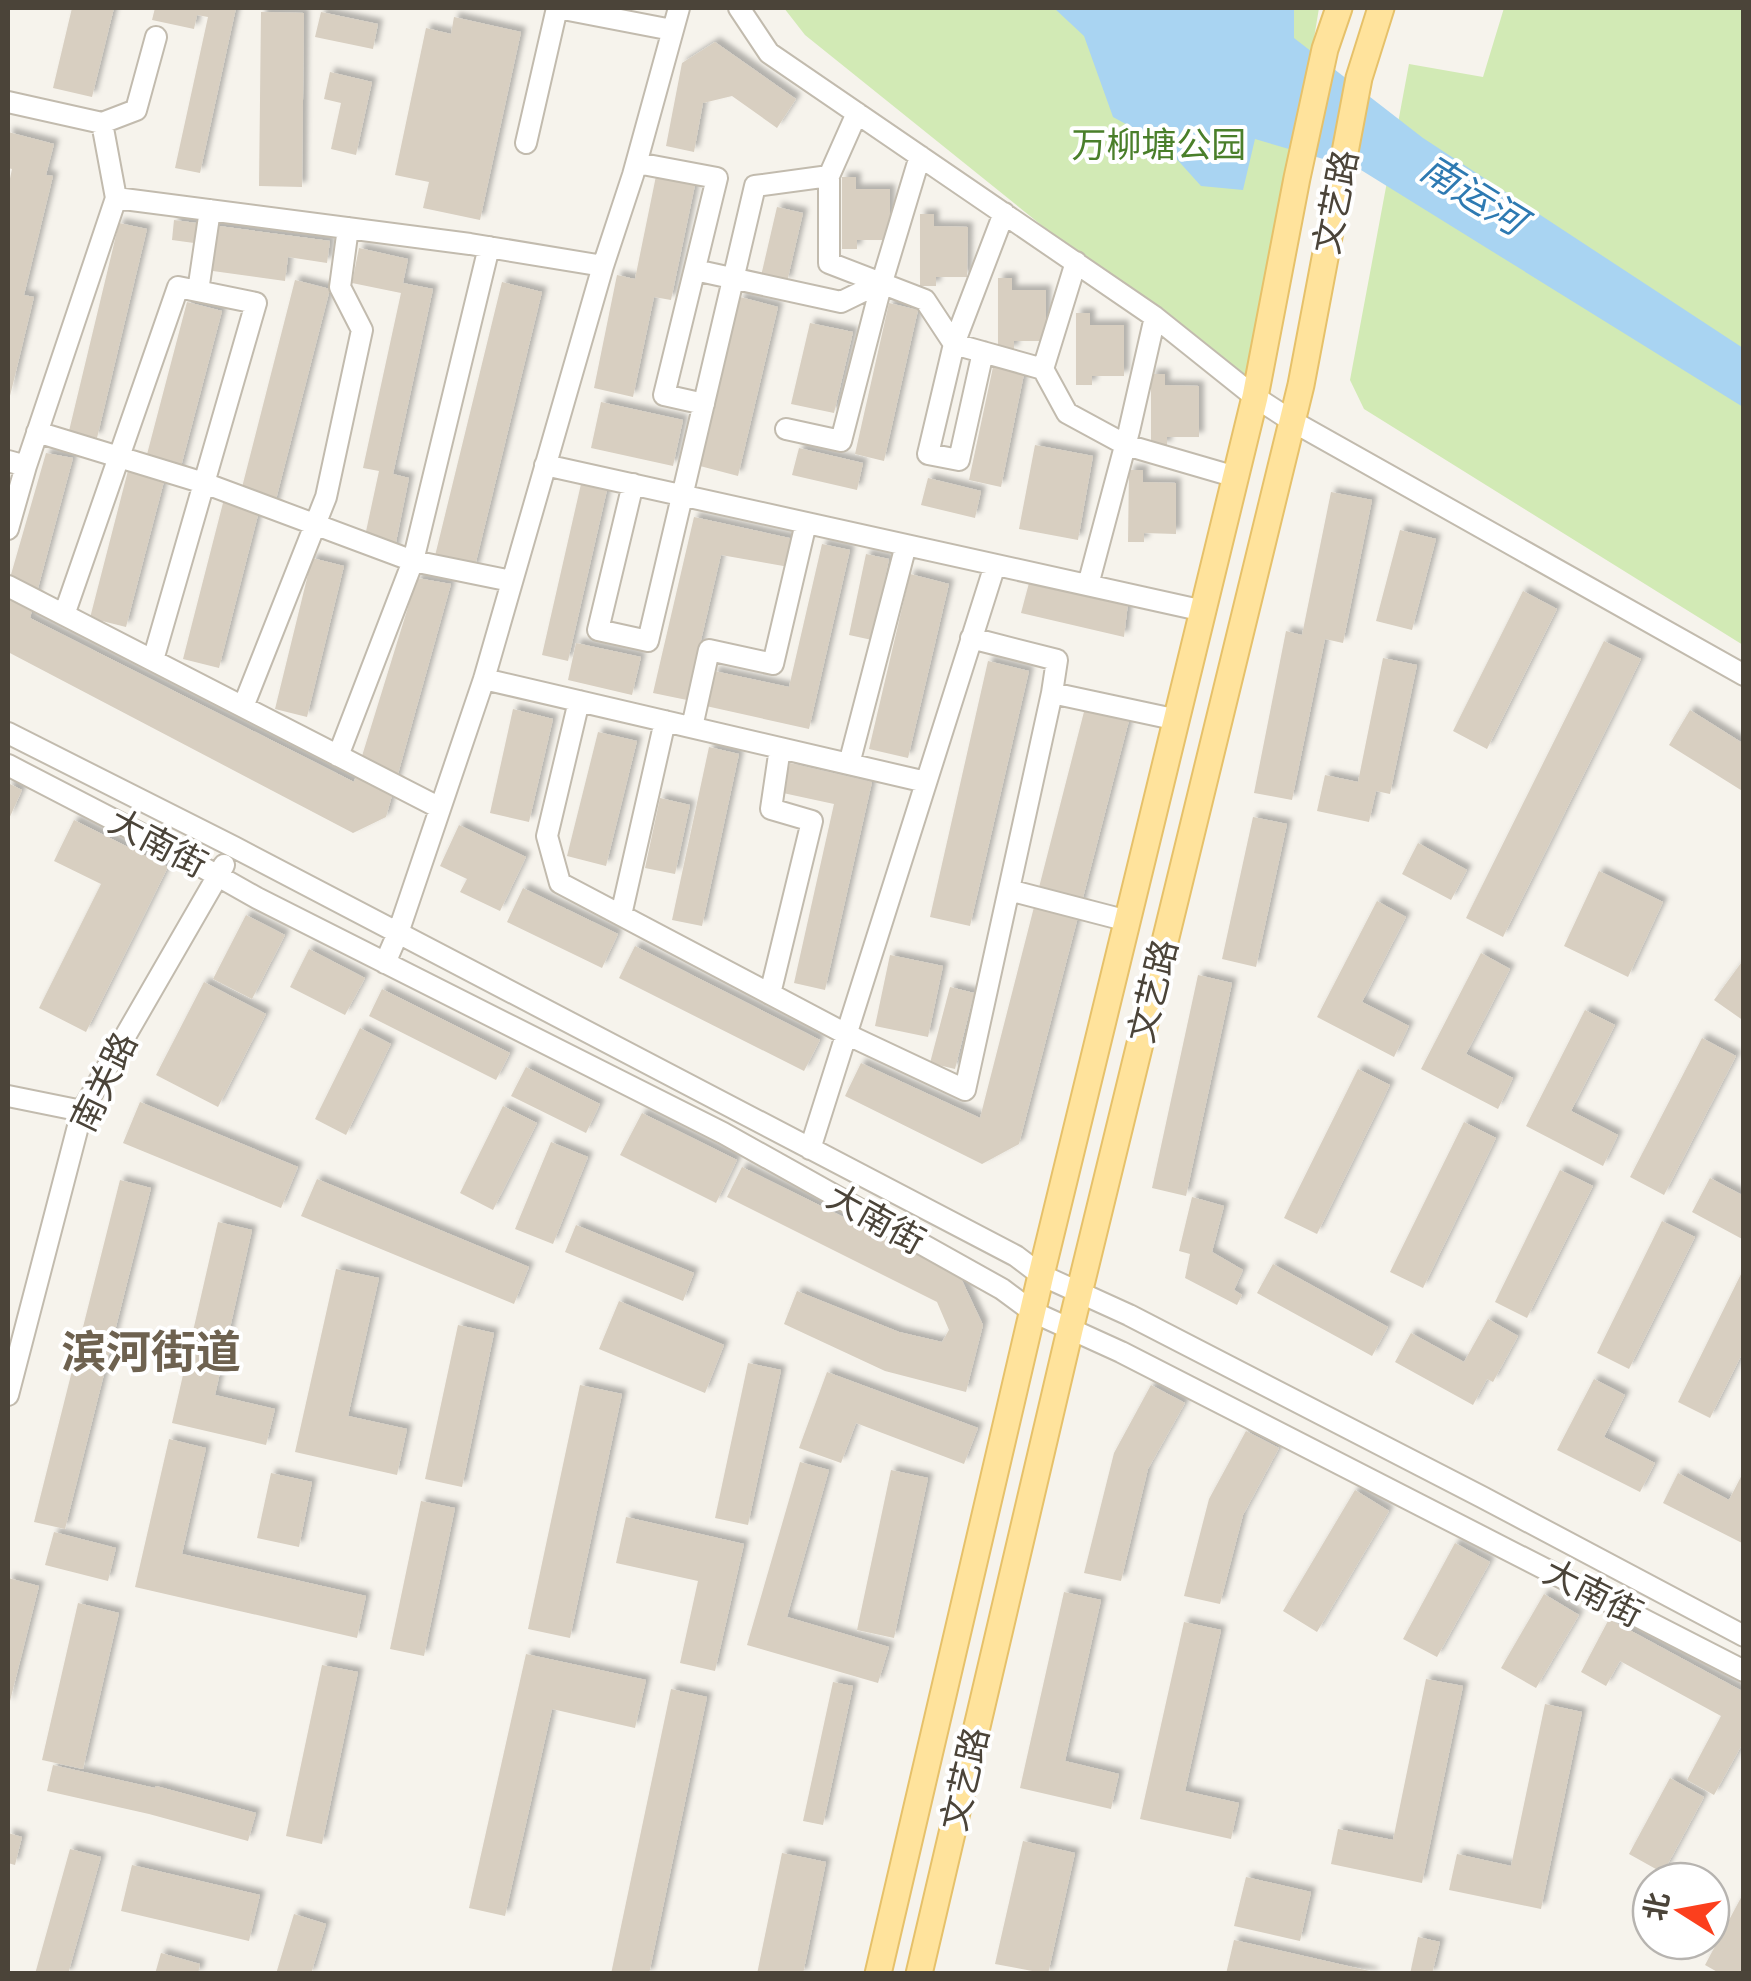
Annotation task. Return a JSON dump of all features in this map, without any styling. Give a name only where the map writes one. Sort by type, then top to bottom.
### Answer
[{"type":"main road","name":"文艺路","points":[[878,1974],[1033,1312],[1255,397],[1297,178],[1338,8]]},
{"type":"main road","name":"文艺路","points":[[919,1974],[1079,1292],[1292,421],[1359,78],[1382,8]]},
{"type":"street","points":[[526,143],[557,8],[672,30]]},
{"type":"street","points":[[385,963],[484,678],[603,266],[637,163],[678,8]]},
{"type":"street","points":[[739,8],[768,52],[1155,316],[1255,397],[1744,675]]},
{"type":"street","points":[[8,102],[102,123],[136,110],[156,37]]},
{"type":"street","points":[[856,112],[829,176],[829,263],[925,300],[954,344],[1044,370]]},
{"type":"street","points":[[8,529],[16,463],[37,432],[116,198],[102,123]]},
{"type":"street","points":[[786,429],[842,441],[882,282],[920,156]]},
{"type":"street","points":[[637,163],[755,186],[829,176]]},
{"type":"street","points":[[704,404],[664,394],[717,178]]},
{"type":"street","points":[[632,484],[598,630],[648,642],[755,186]]},
{"type":"street","points":[[116,198],[603,266]]},
{"type":"street","points":[[198,291],[210,210]]},
{"type":"street","points":[[983,352],[959,460],[928,454],[954,344],[1004,213]]},
{"type":"street","points":[[243,707],[326,497],[362,330],[340,287],[348,228]]},
{"type":"street","points":[[338,756],[413,561],[488,247]]},
{"type":"street","points":[[1076,262],[1044,370],[1067,413],[1126,444],[1236,477]]},
{"type":"street","points":[[695,270],[841,302],[882,282]]},
{"type":"street","points":[[64,615],[178,288],[256,304],[152,660]]},
{"type":"street","points":[[1088,585],[1155,316]]},
{"type":"street","points":[[37,432],[204,483],[413,561],[511,581]]},
{"type":"street","points":[[545,465],[1204,611]]},
{"type":"street","points":[[692,727],[709,650],[774,664],[806,523]]},
{"type":"street","points":[[848,764],[906,545]]},
{"type":"street","points":[[810,1149],[994,565]]},
{"type":"street","points":[[8,586],[440,808]]},
{"type":"street","points":[[579,701],[547,836],[560,883],[846,1034],[965,1090],[1057,660],[971,638]]},
{"type":"street","points":[[484,678],[926,782]]},
{"type":"street","points":[[1052,693],[1178,720]]},
{"type":"street","points":[[621,915],[665,721]]},
{"type":"street","name":"大南街","points":[[8,734],[234,847],[1016,1256],[1042,1275],[1129,1315],[1744,1636]]},
{"type":"street","points":[[770,994],[812,821],[770,809],[780,748]]},
{"type":"street","name":"大南街","points":[[8,766],[257,898],[723,1134],[1002,1290],[1033,1312],[1172,1378],[1744,1671]]},
{"type":"street","name":"南关路","points":[[8,1395],[82,1111],[234,847]]},
{"type":"street","points":[[1009,890],[1128,921]]},
{"type":"street","points":[[8,1096],[82,1111]]},
{"type":"green space","name":"万柳塘公园","points":[[784,8],[1319,8],[1255,397],[805,35]]},
{"type":"green space","points":[[1504,8],[1743,8],[1743,645],[1364,409],[1350,380],[1409,64],[1483,77]]},
{"type":"water","name":"南运河","points":[[1054,8],[1294,8],[1294,38],[1423,138],[1743,348],[1743,407],[1361,170],[1255,139],[1243,190],[1201,186],[1164,145],[1113,117],[1084,36]]},
{"type":"building","points":[[72,8],[114,8],[92,97],[53,88]]},
{"type":"building","points":[[155,8],[236,8],[200,173],[175,168],[208,17],[197,15],[194,29],[152,20]]},
{"type":"building","points":[[261,12],[304,13],[302,187],[259,186]]},
{"type":"building","points":[[321,12],[378,24],[373,49],[315,37]]},
{"type":"building","points":[[454,17],[521,32],[480,220],[423,208],[429,182],[395,175],[426,28],[451,34]]},
{"type":"building","points":[[715,42],[796,99],[777,128],[732,96],[703,103],[694,152],[666,146],[682,63]]},
{"type":"building","points":[[330,72],[372,82],[356,155],[331,149],[341,103],[324,99]]},
{"type":"building","points":[[8,132],[54,144],[46,175],[53,176],[24,295],[34,297],[9,400],[8,188],[12,169],[8,168]]},
{"type":"building","points":[[656,176],[695,185],[671,300],[654,297],[633,397],[594,388],[617,275],[635,279]]},
{"type":"building","points":[[842,177],[856,177],[856,189],[890,189],[890,240],[857,240],[857,249],[842,249]]},
{"type":"building","points":[[777,207],[803,213],[787,282],[761,276]]},
{"type":"building","points":[[920,214],[934,214],[934,226],[968,227],[967,277],[936,277],[936,286],[920,286]]},
{"type":"building","points":[[174,220],[330,241],[327,263],[288,257],[285,281],[191,268],[194,243],[172,240]]},
{"type":"building","points":[[119,223],[147,229],[97,438],[69,431]]},
{"type":"building","points":[[359,248],[408,259],[403,283],[433,289],[393,474],[409,478],[393,557],[362,550],[379,471],[363,468],[401,293],[352,283]]},
{"type":"building","points":[[998,278],[1012,278],[1012,290],[1046,290],[1046,341],[1014,341],[1014,350],[998,350]]},
{"type":"building","points":[[295,280],[330,289],[272,515],[259,511],[219,668],[183,659],[224,499],[238,503]]},
{"type":"building","points":[[502,282],[542,292],[474,570],[434,560]]},
{"type":"building","points":[[740,297],[778,307],[738,476],[700,466]]},
{"type":"building","points":[[187,302],[222,311],[179,474],[167,470],[126,627],[90,618],[131,459],[145,462]]},
{"type":"building","points":[[889,303],[918,310],[884,461],[855,454]]},
{"type":"building","points":[[1076,313],[1090,313],[1090,325],[1124,325],[1124,376],[1092,376],[1092,385],[1076,385]]},
{"type":"building","points":[[810,323],[853,332],[834,413],[791,404]]},
{"type":"building","points":[[993,367],[1024,374],[1001,487],[969,480]]},
{"type":"building","points":[[1151,374],[1165,374],[1165,385],[1199,386],[1199,437],[1167,437],[1167,446],[1151,445]]},
{"type":"building","points":[[601,402],[683,420],[673,466],[591,448]]},
{"type":"building","points":[[1035,445],[1093,456],[1078,540],[1019,529]]},
{"type":"building","points":[[799,448],[863,463],[857,490],[792,475]]},
{"type":"building","points":[[46,453],[73,458],[30,618],[354,782],[417,578],[451,584],[386,817],[353,833],[8,652],[8,585]]},
{"type":"building","points":[[1129,470],[1143,470],[1143,482],[1176,483],[1176,534],[1144,533],[1144,542],[1128,542]]},
{"type":"building","points":[[928,478],[981,491],[975,518],[921,505]]},
{"type":"building","points":[[581,484],[607,490],[568,661],[542,655]]},
{"type":"building","points":[[1331,492],[1372,500],[1343,643],[1325,639],[1292,800],[1254,793],[1286,631],[1302,635]]},
{"type":"building","points":[[694,517],[794,539],[789,567],[721,555],[687,700],[653,693]]},
{"type":"building","points":[[1400,530],[1436,539],[1412,630],[1376,621]]},
{"type":"building","points":[[822,544],[850,550],[809,729],[706,706],[714,671],[789,687]]},
{"type":"building","points":[[866,554],[889,559],[872,640],[849,635]]},
{"type":"building","points":[[312,558],[344,566],[307,717],[275,709]]},
{"type":"building","points":[[910,574],[949,584],[908,758],[869,749]]},
{"type":"building","points":[[1029,583],[1128,603],[1124,637],[1021,613]]},
{"type":"building","points":[[1523,591],[1557,609],[1487,749],[1453,731]]},
{"type":"building","points":[[1604,641],[1641,659],[1503,937],[1466,918]]},
{"type":"building","points":[[576,643],[641,657],[632,695],[568,680]]},
{"type":"building","points":[[1383,658],[1417,665],[1390,794],[1376,791],[1369,822],[1317,811],[1325,775],[1358,782]]},
{"type":"building","points":[[988,661],[1029,671],[970,926],[930,917]]},
{"type":"building","points":[[1087,700],[1132,709],[1019,1144],[982,1164],[845,1096],[861,1063],[980,1118]]},
{"type":"building","points":[[513,709],[553,719],[529,822],[490,813]]},
{"type":"building","points":[[1690,710],[1744,744],[1744,792],[1669,745]]},
{"type":"building","points":[[598,732],[637,741],[606,866],[567,856]]},
{"type":"building","points":[[709,747],[739,754],[702,926],[672,920]]},
{"type":"building","points":[[790,763],[872,782],[825,990],[794,983],[834,804],[783,793]]},
{"type":"building","points":[[8,783],[22,790],[8,821]]},
{"type":"building","points":[[660,798],[690,805],[675,874],[645,868]]},
{"type":"building","points":[[1253,817],[1287,824],[1256,967],[1222,959]]},
{"type":"building","points":[[74,820],[168,867],[86,1032],[39,1008],[101,884],[54,861]]},
{"type":"building","points":[[459,825],[526,857],[500,911],[460,892],[467,879],[440,866]]},
{"type":"building","points":[[1418,843],[1467,870],[1451,900],[1402,874]]},
{"type":"building","points":[[1599,871],[1663,902],[1628,977],[1564,946]]},
{"type":"building","points":[[523,888],[618,934],[602,968],[507,922]]},
{"type":"building","points":[[1377,901],[1406,917],[1362,1002],[1409,1026],[1394,1057],[1317,1017]]},
{"type":"building","points":[[246,915],[285,935],[252,999],[213,979]]},
{"type":"building","points":[[635,946],[820,1040],[804,1071],[619,978]]},
{"type":"building","points":[[309,949],[365,978],[345,1015],[290,987]]},
{"type":"building","points":[[1481,953],[1510,969],[1466,1054],[1513,1078],[1498,1109],[1421,1069]]},
{"type":"building","points":[[890,955],[943,966],[928,1037],[875,1026]]},
{"type":"building","points":[[1744,959],[1744,1021],[1714,1000]]},
{"type":"building","points":[[1198,975],[1232,983],[1186,1196],[1152,1188]]},
{"type":"building","points":[[204,982],[266,1014],[218,1107],[156,1075]]},
{"type":"building","points":[[950,987],[974,993],[955,1069],[930,1063]]},
{"type":"building","points":[[382,989],[510,1053],[496,1080],[369,1016]]},
{"type":"building","points":[[1585,1010],[1615,1025],[1571,1111],[1618,1135],[1603,1166],[1526,1126]]},
{"type":"building","points":[[360,1028],[391,1044],[346,1135],[315,1119]]},
{"type":"building","points":[[1702,1038],[1736,1056],[1664,1195],[1630,1177]]},
{"type":"building","points":[[526,1067],[600,1104],[586,1133],[511,1096]]},
{"type":"building","points":[[1358,1069],[1390,1085],[1317,1234],[1284,1218]]},
{"type":"building","points":[[140,1102],[298,1167],[281,1208],[123,1143]]},
{"type":"building","points":[[503,1106],[537,1123],[493,1210],[460,1193]]},
{"type":"building","points":[[642,1113],[737,1160],[716,1203],[620,1155]]},
{"type":"building","points":[[1464,1122],[1496,1138],[1423,1288],[1390,1272]]},
{"type":"building","points":[[551,1142],[588,1157],[553,1244],[515,1229]]},
{"type":"building","points":[[742,1167],[959,1274],[983,1325],[966,1392],[885,1371],[784,1324],[797,1291],[899,1332],[942,1342],[949,1330],[937,1302],[727,1197]]},
{"type":"building","points":[[1560,1170],[1593,1186],[1527,1318],[1495,1302]]},
{"type":"building","points":[[1710,1178],[1744,1196],[1744,1240],[1692,1212]]},
{"type":"building","points":[[317,1179],[529,1267],[514,1304],[301,1216]]},
{"type":"building","points":[[120,1180],[151,1188],[65,1529],[34,1522]]},
{"type":"building","points":[[1192,1197],[1224,1206],[1212,1252],[1243,1270],[1234,1290],[1242,1295],[1237,1305],[1185,1278],[1190,1254],[1179,1251]]},
{"type":"building","points":[[1662,1221],[1695,1237],[1629,1369],[1597,1353]]},
{"type":"building","points":[[218,1222],[252,1230],[215,1395],[275,1409],[266,1445],[172,1423]]},
{"type":"building","points":[[576,1225],[694,1273],[683,1301],[565,1252]]},
{"type":"building","points":[[1273,1264],[1388,1327],[1372,1356],[1257,1293]]},
{"type":"building","points":[[1744,1268],[1744,1350],[1710,1418],[1678,1402]]},
{"type":"building","points":[[336,1269],[379,1278],[348,1416],[407,1429],[397,1475],[295,1452]]},
{"type":"building","points":[[619,1301],[724,1345],[705,1393],[599,1349]]},
{"type":"building","points":[[1488,1319],[1518,1336],[1493,1382],[1487,1379],[1473,1405],[1395,1362],[1411,1333],[1464,1362]]},
{"type":"building","points":[[458,1325],[494,1333],[462,1487],[425,1479]]},
{"type":"building","points":[[748,1363],[781,1370],[748,1525],[715,1518]]},
{"type":"building","points":[[827,1372],[978,1428],[964,1464],[856,1423],[841,1463],[799,1448]]},
{"type":"building","points":[[1594,1379],[1625,1395],[1604,1437],[1655,1463],[1640,1492],[1557,1450]]},
{"type":"building","points":[[580,1385],[622,1394],[570,1638],[528,1629]]},
{"type":"building","points":[[1151,1385],[1185,1403],[1148,1469],[1121,1581],[1084,1573],[1114,1453]]},
{"type":"building","points":[[1246,1431],[1279,1448],[1243,1515],[1220,1604],[1184,1596],[1209,1499]]},
{"type":"building","points":[[169,1439],[206,1448],[182,1554],[366,1596],[357,1638],[135,1587]]},
{"type":"building","points":[[800,1462],[829,1470],[787,1617],[889,1647],[878,1683],[747,1645]]},
{"type":"building","points":[[891,1470],[928,1478],[894,1638],[857,1630]]},
{"type":"building","points":[[1744,1471],[1744,1544],[1663,1503],[1678,1473],[1729,1500]]},
{"type":"building","points":[[271,1473],[312,1482],[299,1547],[257,1538]]},
{"type":"building","points":[[1355,1490],[1389,1511],[1317,1632],[1283,1611]]},
{"type":"building","points":[[421,1501],[455,1508],[424,1656],[390,1649]]},
{"type":"building","points":[[626,1517],[744,1544],[715,1671],[680,1663],[698,1581],[616,1563]]},
{"type":"building","points":[[54,1532],[116,1548],[108,1581],[45,1565]]},
{"type":"building","points":[[1455,1543],[1490,1562],[1437,1657],[1403,1639]]},
{"type":"building","points":[[8,1578],[39,1586],[9,1705],[8,1704]]},
{"type":"building","points":[[1064,1592],[1101,1600],[1065,1761],[1119,1774],[1111,1809],[1020,1788]]},
{"type":"building","points":[[1544,1594],[1579,1615],[1536,1688],[1501,1668]]},
{"type":"building","points":[[78,1603],[119,1613],[83,1769],[42,1760]]},
{"type":"building","points":[[1609,1619],[1744,1692],[1744,1741],[1714,1795],[1687,1780],[1721,1716],[1620,1661],[1606,1686],[1581,1672]]},
{"type":"building","points":[[1184,1622],[1221,1630],[1185,1791],[1239,1803],[1231,1839],[1140,1819]]},
{"type":"building","points":[[526,1654],[646,1680],[635,1728],[552,1709],[505,1916],[469,1908]]},
{"type":"building","points":[[322,1665],[358,1672],[322,1844],[286,1836]]},
{"type":"building","points":[[1426,1679],[1463,1686],[1422,1883],[1331,1864],[1338,1829],[1393,1840]]},
{"type":"building","points":[[833,1682],[853,1686],[823,1825],[803,1821]]},
{"type":"building","points":[[671,1689],[707,1697],[649,1974],[611,1974]]},
{"type":"building","points":[[1545,1704],[1582,1712],[1541,1909],[1449,1890],[1457,1854],[1511,1866]]},
{"type":"building","points":[[53,1765],[156,1786],[256,1813],[248,1841],[47,1791]]},
{"type":"building","points":[[1670,1778],[1704,1797],[1669,1861],[1642,1861],[1629,1854]]},
{"type":"building","points":[[8,1833],[22,1837],[15,1865],[8,1863]]},
{"type":"building","points":[[1023,1841],[1075,1853],[1048,1974],[995,1964]]},
{"type":"building","points":[[70,1849],[101,1857],[68,1974],[35,1974]]},
{"type":"building","points":[[782,1853],[826,1862],[803,1974],[757,1974]]},
{"type":"building","points":[[132,1865],[260,1895],[249,1941],[121,1911]]},
{"type":"building","points":[[1246,1877],[1311,1892],[1300,1941],[1234,1926]]},
{"type":"building","points":[[1744,1892],[1744,1974],[1721,1974],[1705,1965],[1707,1961],[1731,1961],[1731,1916]]},
{"type":"building","points":[[294,1914],[326,1924],[311,1974],[276,1974]]},
{"type":"building","points":[[1418,1937],[1440,1942],[1432,1974],[1410,1974]]},
{"type":"building","points":[[1234,1940],[1374,1972],[1226,1974]]},
{"type":"building","points":[[161,1953],[200,1964],[198,1974],[155,1974]]},
{"type":"district","name":"滨河街道","points":[[151,1352]]}]
